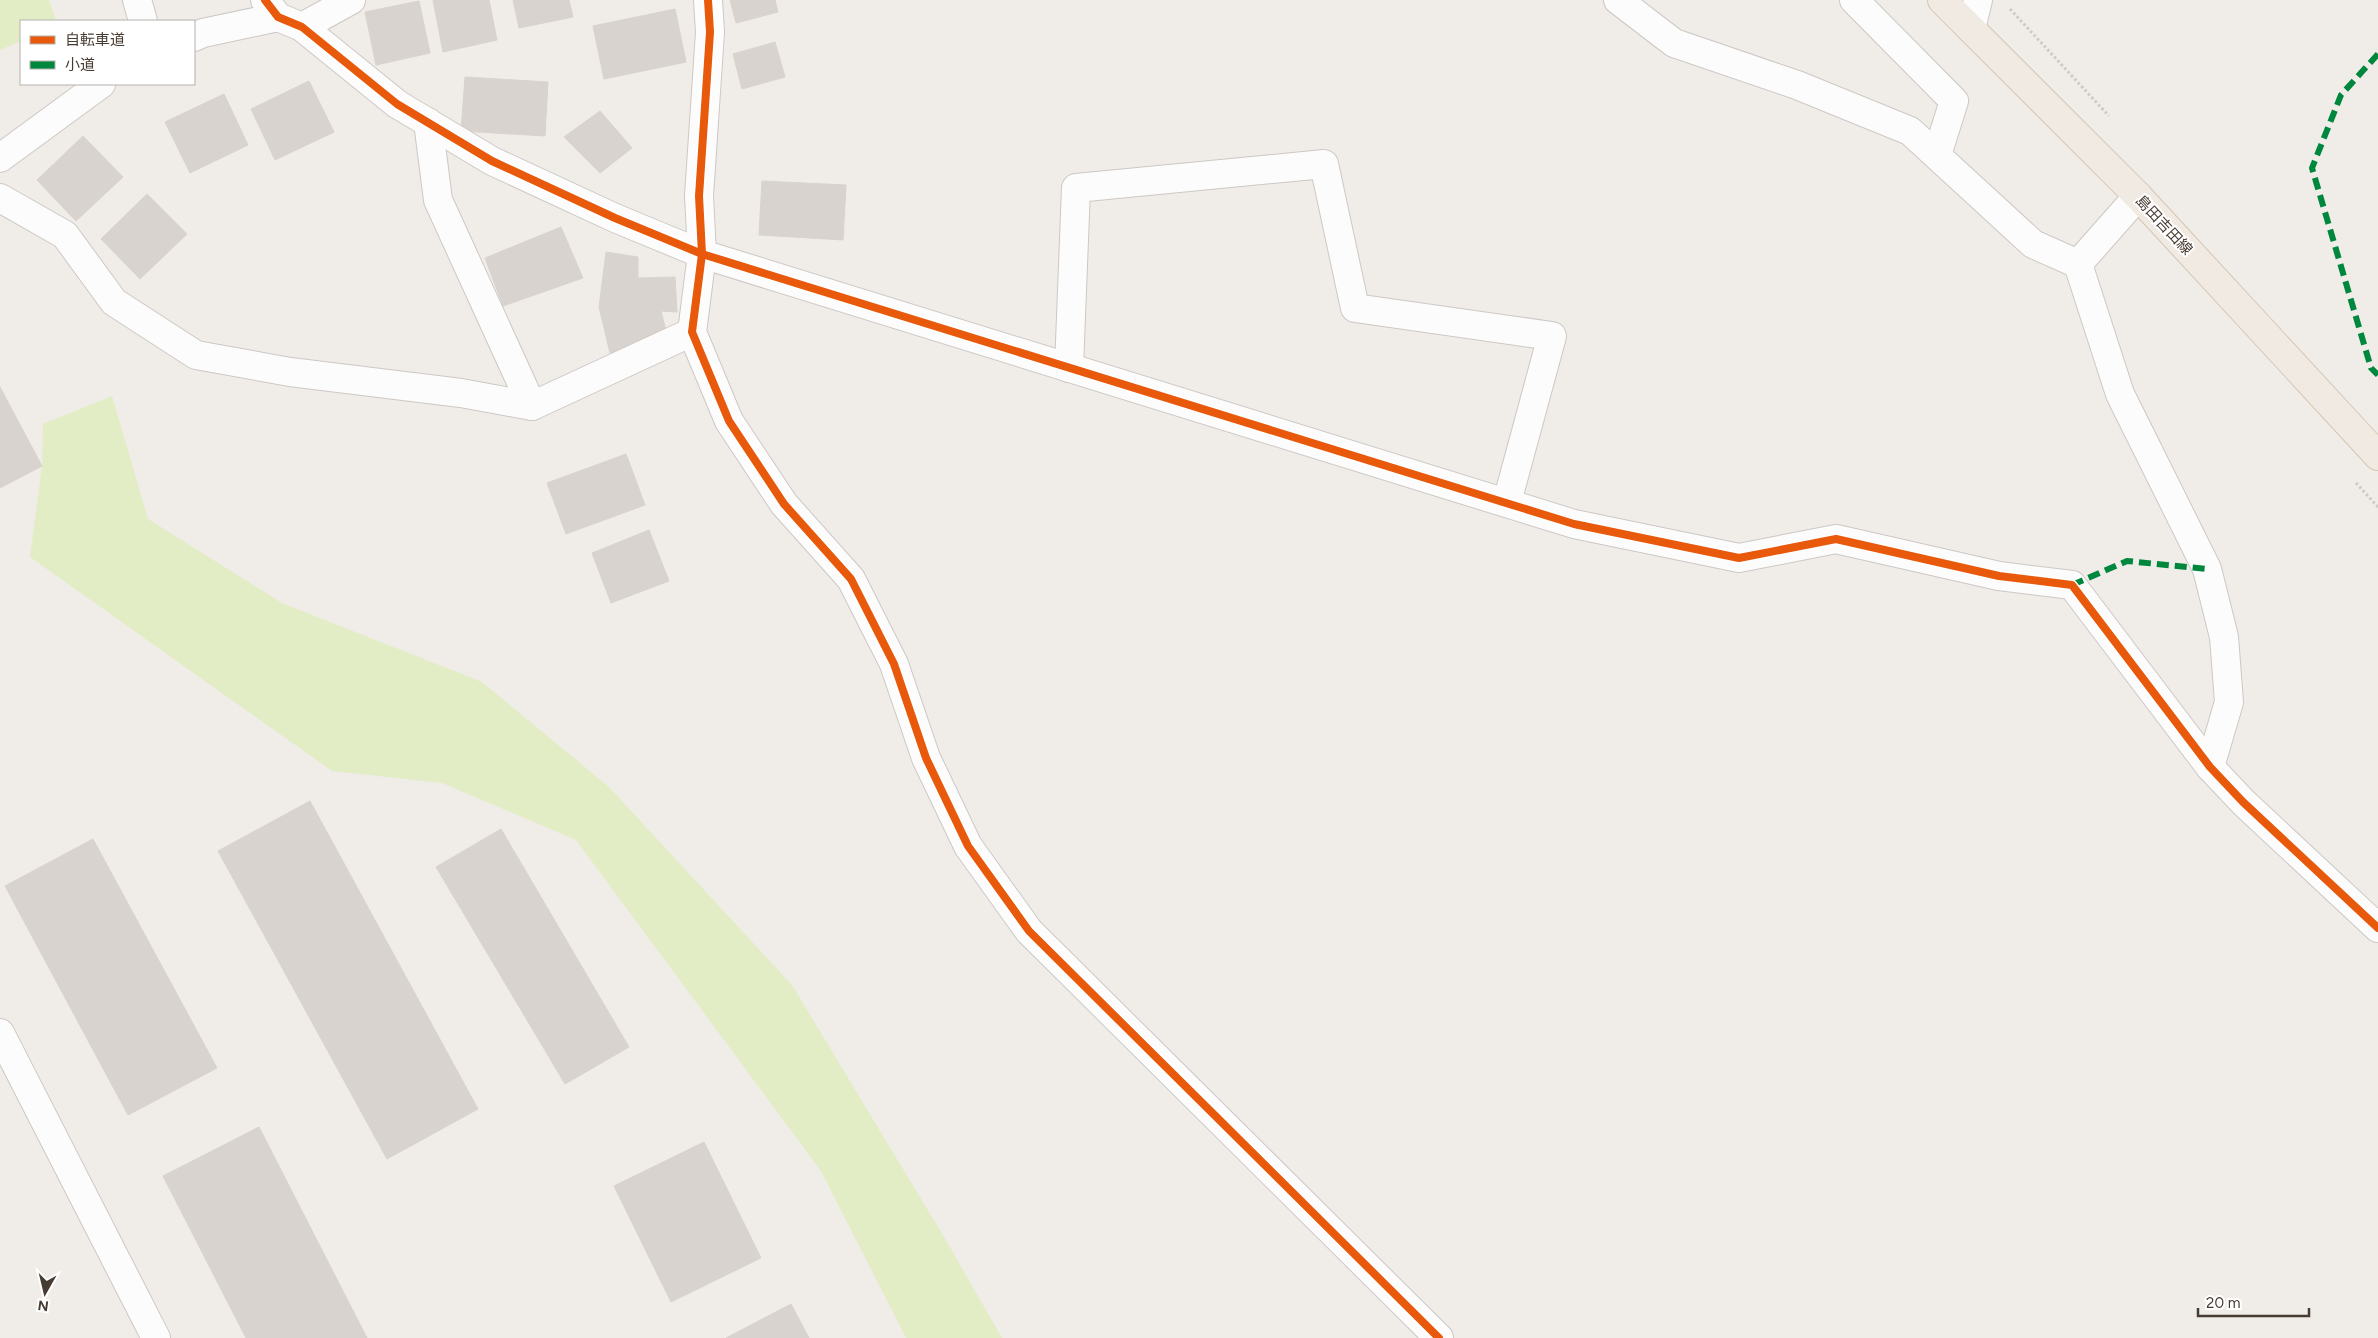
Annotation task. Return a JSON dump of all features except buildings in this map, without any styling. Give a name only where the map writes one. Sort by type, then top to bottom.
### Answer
[{"type":"main road","name":"島田吉田線","points":[[1942,0],[2138,196],[2378,456]]},
{"type":"street","points":[[137,0],[143,20]]},
{"type":"street","points":[[195,37],[203,33],[351,0]]},
{"type":"street","points":[[708,0],[710,32],[699,196],[702,254],[692,332],[730,421],[784,504],[851,578],[894,664],[926,758],[968,846],[1029,931],[1439,1338]]},
{"type":"street","points":[[1618,0],[1674,43],[1798,85],[1910,131],[2033,244],[2078,264],[2120,394],[2207,569],[2224,637],[2229,702],[2210,767]]},
{"type":"street","points":[[1854,0],[1954,101],[1937,155]]},
{"type":"street","points":[[1971,28],[1978,0]]},
{"type":"street","points":[[282,15],[398,104],[492,161],[615,218],[702,254],[1574,524],[1739,558],[1836,539],[1999,576],[2072,585],[2210,767],[2243,802],[2378,928]]},
{"type":"street","points":[[0,158],[100,85]]},
{"type":"street","points":[[428,122],[438,200],[532,406]]},
{"type":"street","points":[[1069,368],[1076,188],[1324,164],[1355,308],[1552,336],[1507,502]]},
{"type":"street","points":[[2078,264],[2138,196]]},
{"type":"street","points":[[0,198],[65,235],[114,302],[196,355],[290,372],[461,393],[532,406],[692,332]]},
{"type":"street","points":[[0,1033],[156,1338]]},
{"type":"green space","points":[[0,0],[49,0],[56,20],[20,20],[20,41],[0,50]]},
{"type":"green space","points":[[112,396],[148,519],[282,603],[482,682],[609,787],[792,985],[947,1242],[1002,1338],[906,1338],[821,1171],[576,840],[442,783],[332,771],[30,557],[42,466],[43,424]]},
{"type":"marked path","points":[[2378,54],[2341,95],[2312,168],[2371,368],[2378,375]]},
{"type":"marked path","points":[[2072,585],[2127,561],[2207,569]]},
{"type":"cycle path","points":[[265,0],[278,17],[302,27],[397,104],[492,161],[615,218],[702,254],[1574,524],[1739,558],[1836,539],[1999,576],[2072,585],[2210,767],[2243,802],[2378,928]]},
{"type":"cycle path","points":[[708,0],[710,32],[699,196],[702,254],[692,332],[729,421],[784,504],[851,579],[894,664],[926,758],[968,846],[1029,931],[1439,1338]]}]
